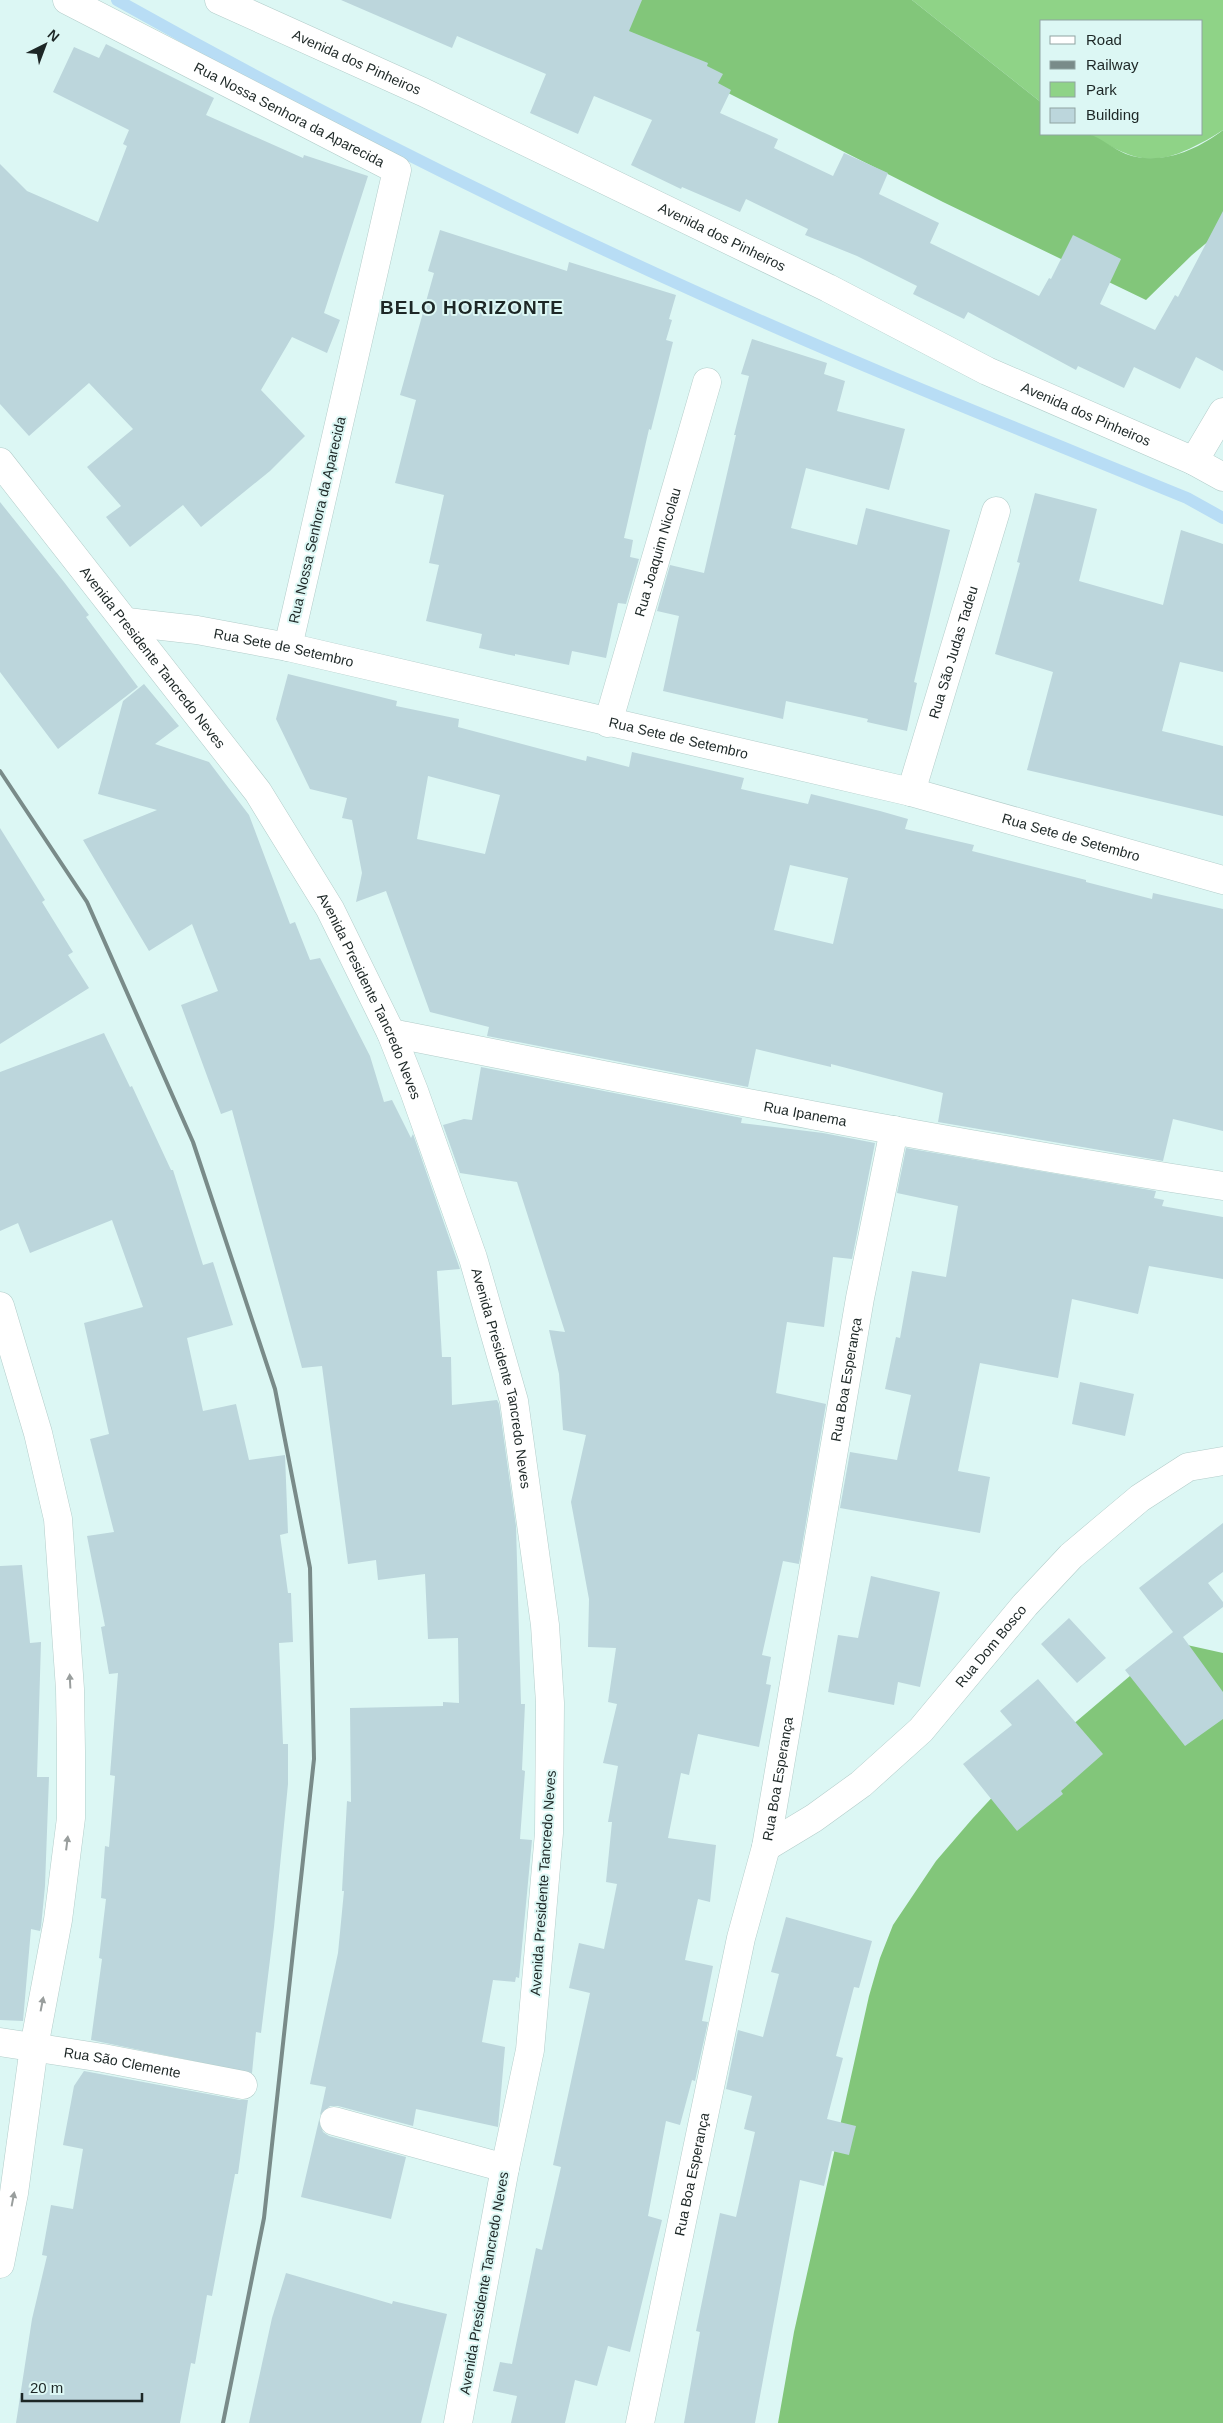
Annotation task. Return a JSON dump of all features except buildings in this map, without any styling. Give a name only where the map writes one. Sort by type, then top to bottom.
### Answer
[{"type":"street","name":"Rua Nossa Senhora da Aparecida","points":[[67,0],[397,170],[288,647]]},
{"type":"street","name":"Avenida dos Pinheiros","points":[[219,0],[423,92],[828,288],[987,370],[1194,462],[1223,477]]},
{"type":"street","name":"Rua Joaquim Nicolau","points":[[608,723],[706,382]]},
{"type":"street","points":[[1194,462],[1223,412]]},
{"type":"street","name":"Avenida Presidente Tancredo Neves","points":[[0,462],[127,622],[258,792],[330,909],[391,1033],[445,1174],[495,1331],[514,1401],[538,1556],[550,1703],[551,1774],[545,1905],[530,2050],[505,2168],[458,2423]]},
{"type":"street","name":"Rua São Judas Tadeu","points":[[911,792],[996,511]]},
{"type":"street","name":"Rua Sete de Setembro","points":[[127,622],[197,630],[288,647],[911,792],[1223,880]]},
{"type":"street","name":"Rua Ipanema","points":[[391,1033],[1094,1167],[1223,1186]]},
{"type":"street","name":"Rua Boa Esperança","points":[[640,2423],[741,1938],[766,1847],[860,1298],[894,1130]]},
{"type":"street","points":[[0,1306],[36,1424],[58,1519],[70,1689],[71,1818],[58,1920],[34,2047],[14,2193],[0,2264]]},
{"type":"street","name":"Rua Dom Bosco","points":[[766,1847],[814,1818],[861,1784],[921,1730],[1025,1605],[1071,1556],[1140,1498],[1188,1467],[1223,1461]]},
{"type":"street","name":"Rua São Clemente","points":[[0,2042],[243,2085]]},
{"type":"street","points":[[334,2121],[505,2168]]},
{"type":"green space","points":[[545,0],[912,0],[1040,101],[1040,135],[1090,135],[1126,154],[1151,158],[1164,157],[1189,150],[1223,130],[1223,229],[1192,255],[1146,300],[943,202]]},
{"type":"green space","points":[[912,0],[1223,0],[1223,130],[1211,138],[1174,155],[1148,159],[1125,153],[1090,135],[1203,135],[1203,20],[1040,20],[1040,101]]},
{"type":"green space","points":[[1187,1645],[1223,1653],[1223,2423],[778,2423],[794,2332],[869,1996],[880,1958],[893,1925],[936,1861],[1011,1777],[1144,1664]]},
{"type":"waterway","points":[[117,0],[262,79],[408,155],[630,262],[825,349],[1187,498],[1223,518]]},
{"type":"railway","points":[[0,771],[87,902],[193,1142],[275,1389],[310,1568],[314,1759],[264,2218],[223,2423]]},
{"type":"district","name":"BELO HORIZONTE","points":[[472,307]]}]
